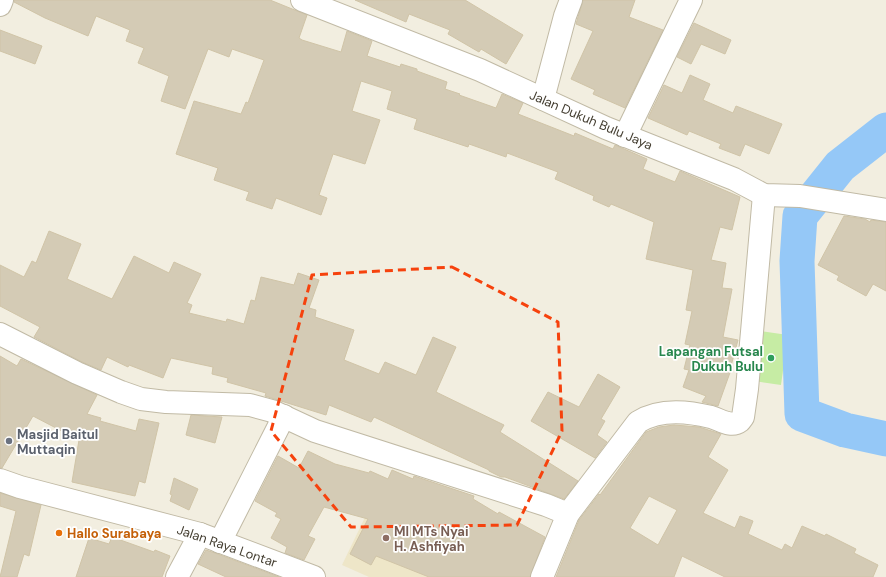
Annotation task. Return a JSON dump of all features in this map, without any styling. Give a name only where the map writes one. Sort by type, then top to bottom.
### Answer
[{"type":"street","points":[[0,5],[2,0]]},
{"type":"street","name":"Jalan Dukuh Bulu Jaya","points":[[302,0],[480,70],[625,136],[734,179],[764,195],[800,196],[886,210]]},
{"type":"street","points":[[543,99],[565,16],[571,0]]},
{"type":"street","points":[[625,136],[691,0]]},
{"type":"street","points":[[542,577],[568,514],[638,422],[646,417],[660,412],[678,412],[711,417],[730,424],[740,421],[747,390],[764,195]]},
{"type":"street","points":[[0,334],[77,372],[121,392],[141,399],[166,402],[250,405],[272,411],[315,430],[546,505],[568,514]]},
{"type":"street","points":[[178,577],[210,538],[284,416]]},
{"type":"street","name":"Jalan Raya Lontar","points":[[0,480],[20,487],[210,538],[314,577]]},
{"type":"highlighted area","points":[[452,267],[558,322],[562,431],[517,525],[351,527],[271,431],[312,275]]},
{"type":"shaded area","name":"MI MTs Nyai H. Ashfiyah","points":[[368,511],[464,577],[369,577],[342,565]]},
{"type":"green space","name":"Lapangan Futsal Dukuh Bulu","points":[[760,331],[788,335],[781,385],[754,381]]},
{"type":"building","points":[[14,0],[270,0],[307,15],[299,38],[302,40],[341,52],[347,31],[372,41],[367,56],[400,67],[401,64],[417,69],[417,71],[447,82],[445,89],[460,94],[459,95],[496,108],[502,94],[523,103],[518,114],[574,136],[575,133],[613,149],[615,145],[647,159],[643,169],[675,182],[680,171],[740,197],[732,230],[720,227],[711,260],[726,263],[722,288],[732,289],[723,337],[738,340],[732,367],[718,406],[702,402],[706,396],[683,387],[689,370],[684,369],[690,345],[685,344],[692,311],[686,310],[693,270],[646,259],[654,222],[611,204],[609,207],[593,200],[594,196],[555,179],[558,172],[507,153],[506,157],[469,144],[468,147],[414,129],[417,119],[387,109],[392,91],[361,81],[352,111],[380,120],[365,164],[333,154],[319,195],[327,198],[321,215],[276,198],[272,209],[246,200],[249,192],[214,180],[218,168],[176,154],[194,101],[241,114],[246,102],[248,103],[264,60],[232,49],[229,57],[208,49],[185,109],[161,101],[169,76],[138,63],[144,48],[126,41],[130,30],[96,16],[88,36],[45,18],[14,2]]},
{"type":"building","points":[[355,0],[465,0],[523,35],[506,64],[481,49],[479,52],[448,34],[450,30],[409,14],[406,22]]},
{"type":"building","points":[[583,0],[635,0],[629,17],[663,30],[625,108],[593,94],[595,90],[571,79],[593,31],[576,24]]},
{"type":"building","points":[[694,23],[731,40],[725,54],[701,44],[691,64],[677,57]]},
{"type":"building","points":[[0,30],[42,46],[35,64],[0,51]]},
{"type":"building","points":[[690,75],[710,84],[703,100],[733,113],[736,106],[782,124],[769,154],[745,144],[740,156],[719,148],[721,144],[689,131],[687,135],[648,118],[664,85],[682,93]]},
{"type":"building","points":[[844,216],[865,219],[870,222],[871,220],[886,222],[886,291],[873,284],[866,296],[837,280],[839,276],[818,265]]},
{"type":"building","points":[[49,231],[81,244],[67,279],[112,299],[134,256],[169,273],[174,262],[201,274],[187,303],[192,305],[189,313],[226,322],[227,319],[244,324],[251,300],[255,301],[261,277],[294,285],[298,273],[319,280],[309,308],[316,310],[315,317],[354,330],[344,360],[379,374],[385,362],[416,375],[433,337],[456,347],[436,392],[504,425],[500,432],[578,481],[564,499],[505,477],[501,477],[489,470],[374,417],[371,422],[329,405],[326,415],[265,396],[266,393],[227,382],[228,378],[212,374],[213,367],[171,358],[163,378],[129,365],[128,367],[107,357],[101,370],[82,362],[34,337],[40,327],[0,306],[0,265],[24,277],[32,261],[36,263]]},
{"type":"building","points":[[0,356],[17,366],[21,359],[97,395],[87,414],[101,418],[100,421],[136,431],[139,419],[159,423],[145,483],[139,481],[135,496],[72,482],[79,440],[33,416],[2,468],[0,468]]},
{"type":"building","points":[[598,374],[620,387],[601,419],[605,421],[597,435],[607,442],[595,458],[531,421],[548,392],[579,407]]},
{"type":"building","points":[[191,415],[222,417],[215,443],[186,435]]},
{"type":"building","points":[[674,425],[699,427],[721,434],[708,457],[728,470],[703,513],[735,528],[740,516],[753,521],[748,534],[782,550],[785,544],[792,548],[802,526],[825,536],[826,534],[856,549],[854,553],[878,565],[873,577],[725,577],[682,556],[674,577],[556,577],[579,520],[599,494],[600,495],[646,432],[659,427]],"holes":[[[649,496],[677,510],[658,545],[630,528]]]},
{"type":"building","points":[[308,451],[335,464],[369,473],[370,471],[388,479],[392,470],[413,479],[414,476],[474,496],[473,499],[498,514],[499,512],[545,537],[530,577],[429,577],[376,556],[371,565],[350,554],[368,519],[324,507],[308,536],[315,539],[304,560],[285,553],[287,547],[271,538],[281,519],[275,516],[277,513],[255,501],[278,456],[299,468]]},
{"type":"building","points":[[174,478],[198,489],[189,510],[170,501]]},
{"type":"building","points":[[0,493],[41,505],[29,556],[24,554],[17,577],[0,577],[16,511],[0,506]]},
{"type":"building","points":[[112,537],[170,556],[162,577],[76,577],[89,538],[109,544]]},
{"type":"building","points":[[206,550],[279,577],[226,577],[198,564]]},
{"type":"waterway","points":[[886,130],[840,166],[800,216],[797,261],[802,414],[845,430],[886,439]]},
{"type":"place","name":"Lapangan Futsal Dukuh Bulu","points":[[771,358]]},
{"type":"place","name":"Masjid Baitul Muttaqin","points":[[9,441]]},
{"type":"place","name":"Hallo Surabaya","points":[[59,533]]},
{"type":"place","name":"MI MTs Nyai H. Ashfiyah","points":[[386,538]]}]
